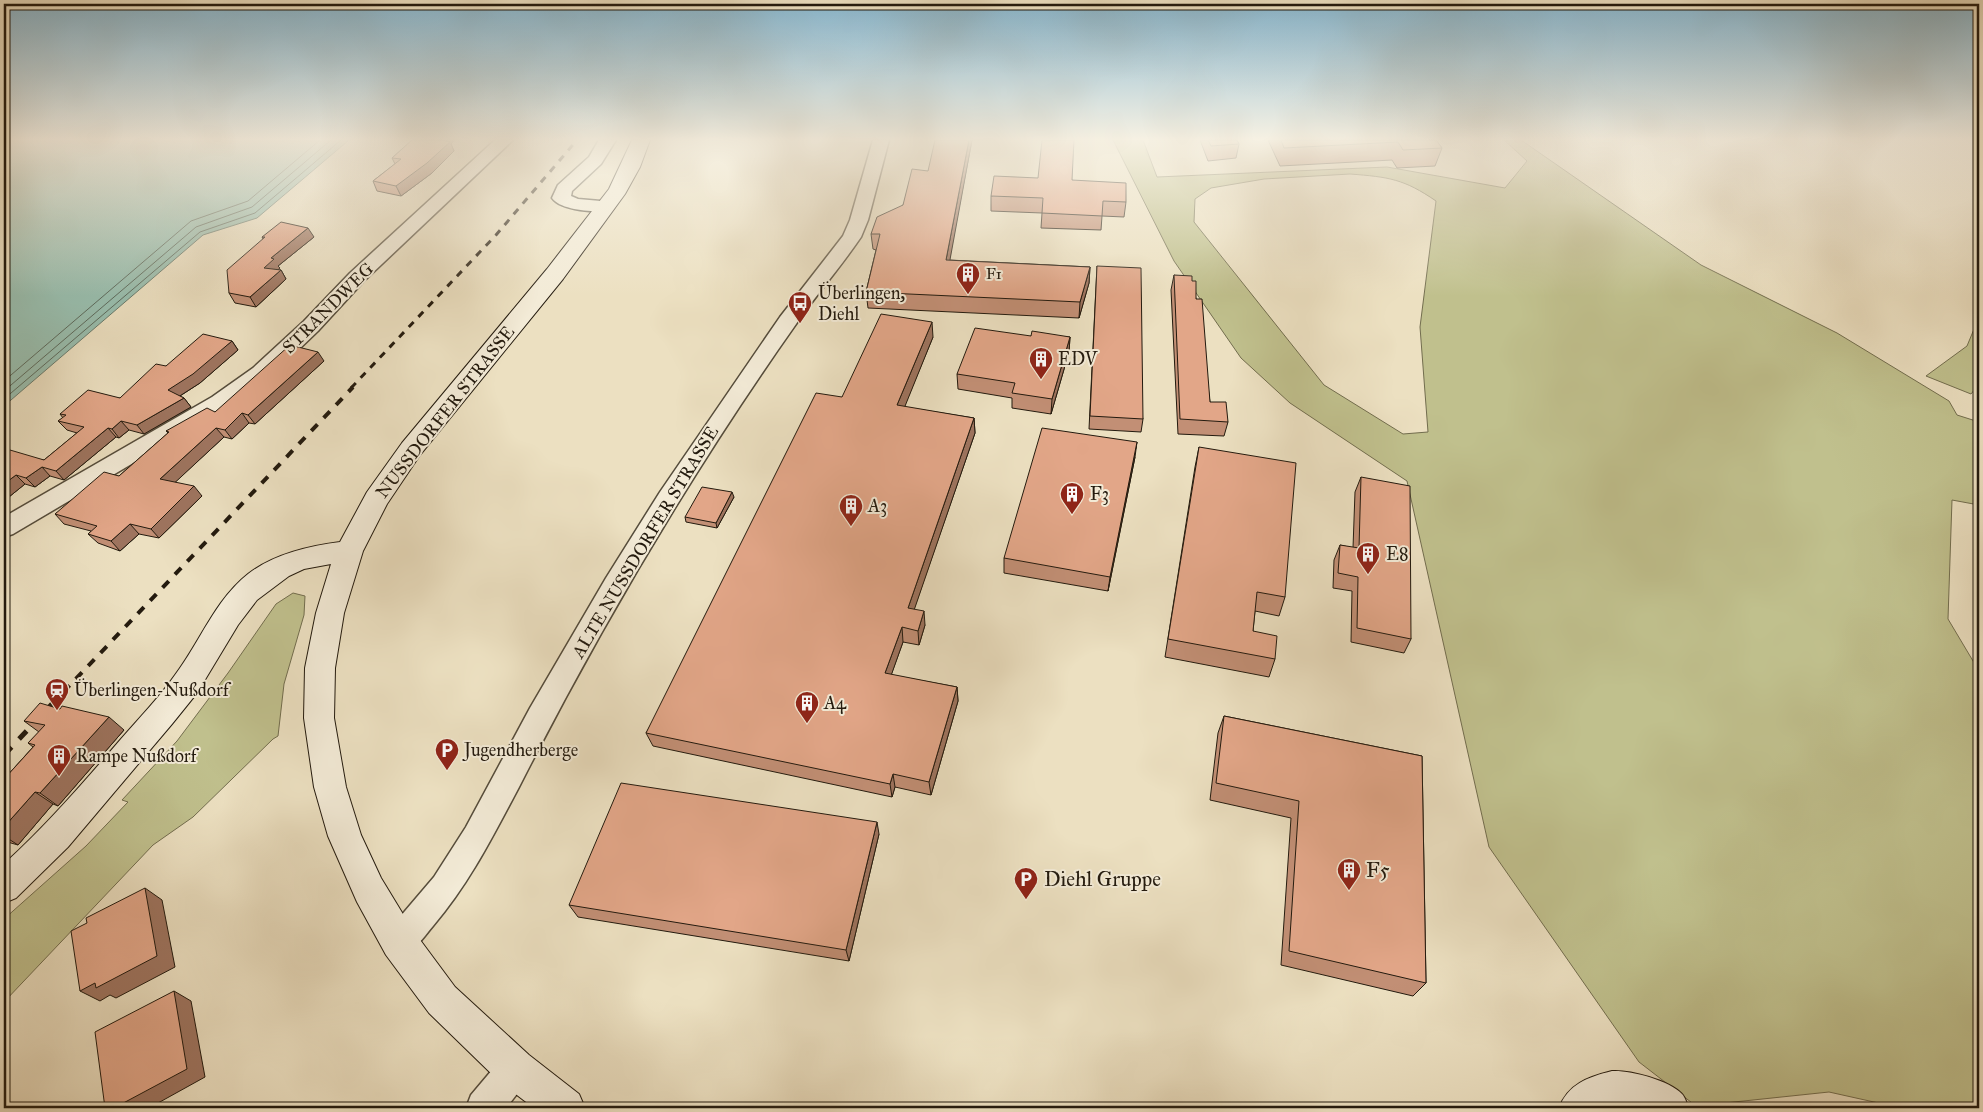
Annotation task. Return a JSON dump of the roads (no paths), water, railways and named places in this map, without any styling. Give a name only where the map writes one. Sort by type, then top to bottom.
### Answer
[{"type":"street","name":"STRANDWEG","points":[[4,528],[220,402],[262,373],[364,271],[449,192]]},
{"type":"street","points":[[563,192],[561,198],[575,204],[606,206]]},
{"type":"street","name":"NUSSDORFER STRASSE","points":[[565,1108],[515,1068],[442,1000],[399,942],[369,890],[345,836],[330,787],[320,728],[320,668],[330,613],[350,551],[376,499],[411,449],[555,274],[615,192]]},
{"type":"street","name":"ALTE NUSSDORFER STRASSE","points":[[399,942],[445,888],[477,837],[540,717],[615,585],[668,498],[781,330],[852,237],[859,220],[866,192]]},
{"type":"street","points":[[4,886],[24,868],[102,786],[186,684],[214,642],[231,610],[257,582],[292,562],[314,556],[350,551]]},
{"type":"street","points":[[484,1108],[515,1068]]},
{"type":"street","points":[[1579,1108],[1589,1098],[1614,1090],[1643,1094],[1669,1108]]},
{"type":"water","points":[[4,192],[288,192],[257,218],[203,235],[4,406]]},
{"type":"railway","points":[[351,388],[496,235],[533,192]]},
{"type":"railway","points":[[51,705],[353,387]]},
{"type":"railway","points":[[4,755],[52,704]]},
{"type":"place","name":"F1","points":[[968,295]]},
{"type":"place","name":"Überlingen, Diehl","points":[[800,324]]},
{"type":"place","name":"EDV","points":[[1041,380]]},
{"type":"place","name":"F3","points":[[1072,515]]},
{"type":"place","name":"A3","points":[[851,527]]},
{"type":"place","name":"E8","points":[[1368,575]]},
{"type":"place","name":"Überlingen-Nußdorf","points":[[57,711]]},
{"type":"place","name":"A4","points":[[807,724]]},
{"type":"place","name":"Jugendherberge","points":[[447,771]]},
{"type":"place","name":"Rampe Nußdorf","points":[[59,777]]},
{"type":"place","name":"F5","points":[[1349,891]]},
{"type":"place","name":"Diehl Gruppe","points":[[1026,900]]}]
